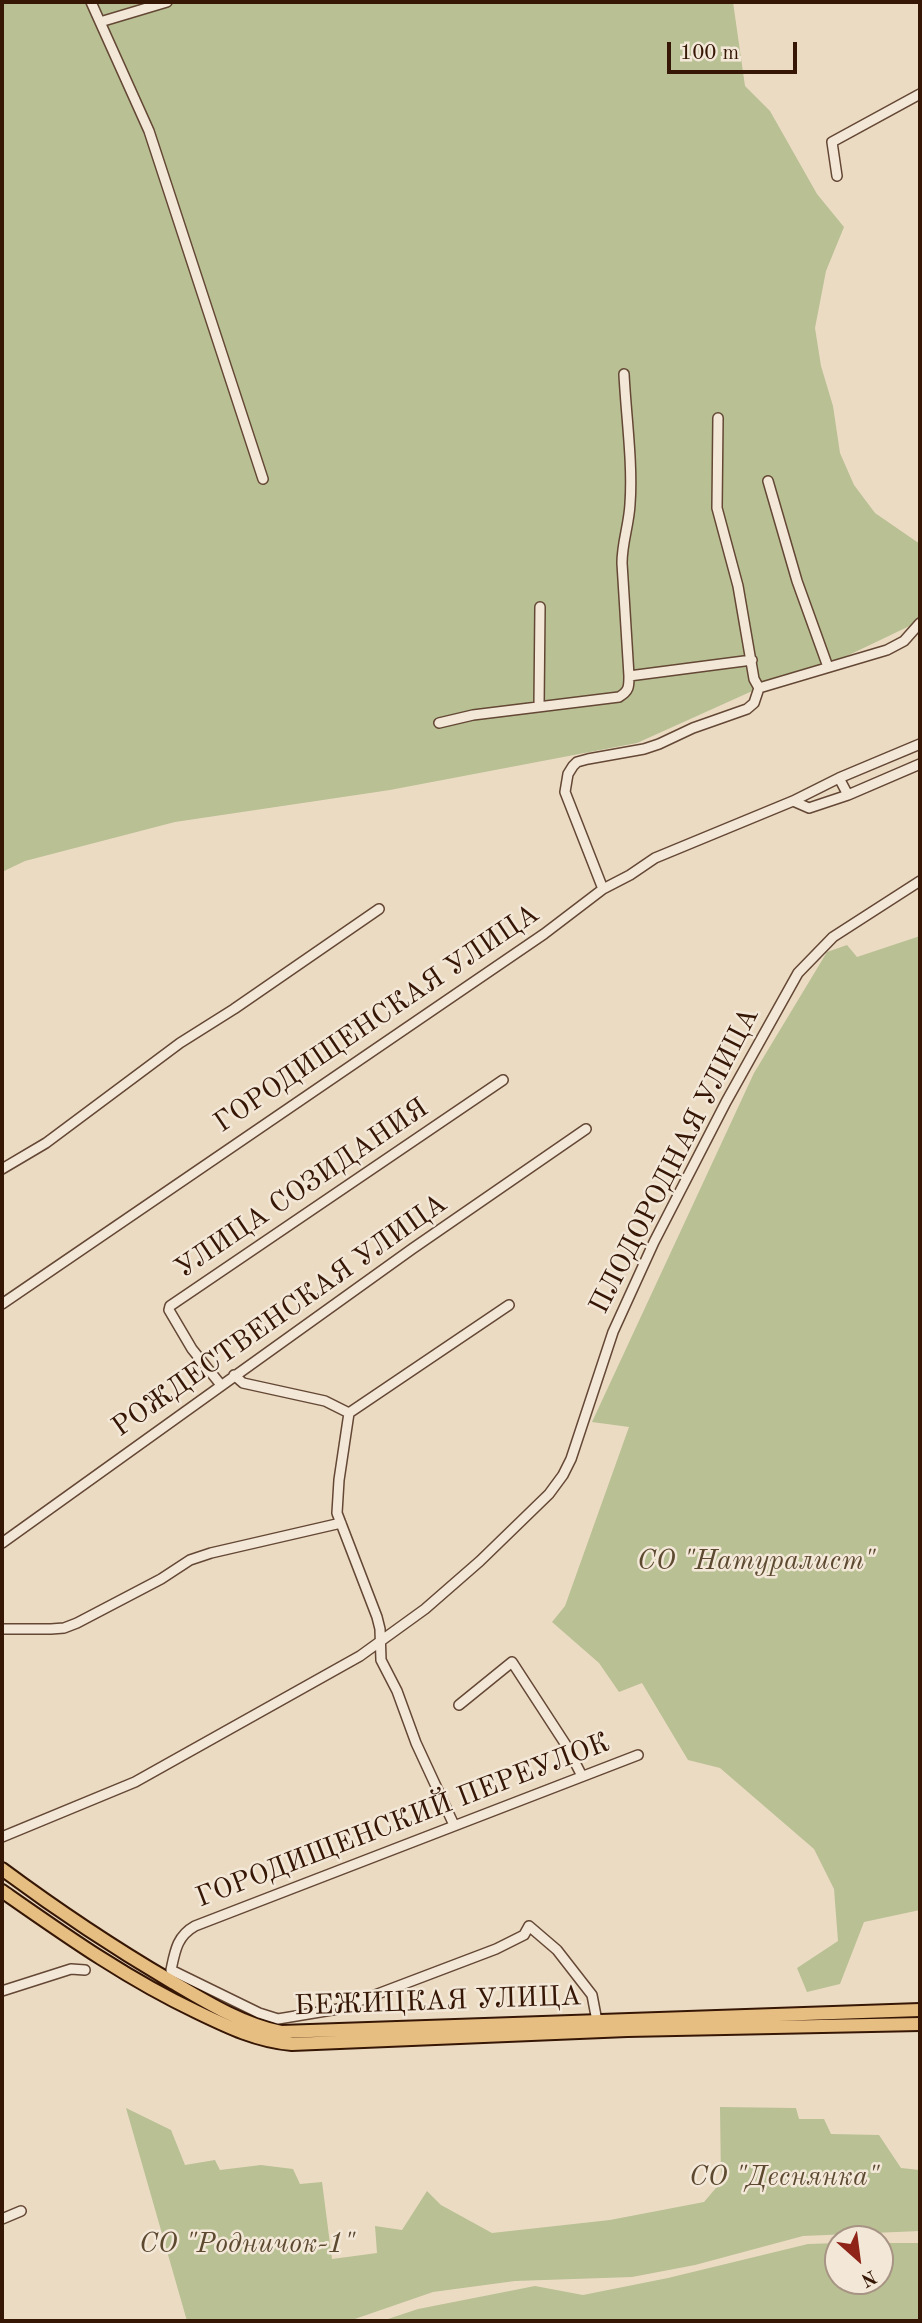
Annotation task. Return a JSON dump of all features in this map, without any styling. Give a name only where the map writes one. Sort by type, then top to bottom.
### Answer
[{"type":"main road","name":"БЕЖИЦКАЯ УЛИЦА","points":[[2,1869],[125,1954],[204,2001],[274,2030],[299,2032],[920,2010]]},
{"type":"main road","name":"БЕЖИЦКАЯ УЛИЦА","points":[[2,1891],[77,1943],[151,1989],[235,2031],[275,2042],[292,2044],[627,2030],[920,2024]]},
{"type":"street","points":[[91,2],[149,131],[263,479]]},
{"type":"street","points":[[100,22],[167,2]]},
{"type":"street","points":[[837,176],[832,142],[920,94]]},
{"type":"street","points":[[439,723],[626,693],[629,676],[622,546],[629,523],[631,501],[624,374]]},
{"type":"street","points":[[603,889],[565,792],[568,774],[573,766],[588,758],[645,749],[747,709],[754,703],[759,688],[754,679],[738,586],[717,508],[718,418]]},
{"type":"street","points":[[768,481],[797,581],[828,667]]},
{"type":"street","points":[[540,607],[540,706]]},
{"type":"street","points":[[759,688],[895,646],[920,623]]},
{"type":"street","points":[[629,676],[752,660]]},
{"type":"street","name":"ГОРОДИЩЕНСКАЯ УЛИЦА","points":[[2,1304],[544,933],[603,889],[655,858],[793,801],[839,778],[920,744]]},
{"type":"street","name":"ГОРОДИЩЕНСКАЯ УЛИЦА","points":[[793,801],[809,808],[848,795],[920,764]]},
{"type":"street","points":[[839,778],[848,795]]},
{"type":"street","name":"ПЛОДОРОДНАЯ УЛИЦА","points":[[2,1837],[135,1782],[330,1674],[379,1643],[453,1585],[549,1493],[563,1475],[570,1459],[613,1332],[653,1241],[798,973],[833,937],[920,881]]},
{"type":"street","points":[[2,1169],[46,1143],[180,1043],[379,909]]},
{"type":"street","name":"УЛИЦА СОЗИДАНИЯ","points":[[221,1385],[177,1327],[169,1310],[170,1306],[503,1080]]},
{"type":"street","name":"РОЖДЕСТВЕНСКАЯ УЛИЦА","points":[[2,1543],[234,1375],[586,1129]]},
{"type":"street","points":[[454,1825],[381,1660],[377,1617],[337,1513],[339,1480],[349,1413],[509,1305]]},
{"type":"street","points":[[234,1375],[243,1383],[325,1401],[349,1413]]},
{"type":"street","points":[[2,1629],[64,1628],[161,1579],[190,1560],[341,1523]]},
{"type":"street","points":[[459,1705],[512,1662],[566,1745],[582,1776]]},
{"type":"street","name":"ГОРОДИЩЕНСКИЙ ПЕРЕУЛОК","points":[[597,2021],[593,1995],[557,1950],[528,1926],[524,1936],[381,1994],[338,2009],[278,2019],[258,2013],[171,1970],[180,1937],[195,1926],[638,1755]]},
{"type":"street","points":[[2,1991],[71,1969],[85,1970]]},
{"type":"street","points":[[2,2219],[21,2211]]},
{"type":"green space","points":[[2,2],[733,2],[745,86],[770,111],[817,194],[844,227],[826,271],[815,328],[821,366],[833,406],[840,453],[854,485],[875,513],[920,544],[920,621],[828,665],[759,688],[637,743],[390,790],[175,822],[25,861],[2,872]]},
{"type":"green space","name":"СО \"Натуралист\"","points":[[920,936],[920,1910],[864,1922],[840,1984],[807,1992],[797,1968],[838,1941],[834,1889],[814,1849],[720,1768],[688,1760],[642,1683],[619,1692],[599,1663],[552,1622],[565,1606],[629,1427],[592,1422],[754,1073],[827,952],[847,945],[857,957]]},
{"type":"green space","points":[[720,2107],[796,2108],[799,2119],[824,2119],[831,2134],[879,2135],[901,2168],[920,2170],[920,2231],[894,2232],[894,2225],[824,2225],[824,2235],[803,2236],[695,2265],[632,2277],[515,2281],[433,2292],[349,2321],[187,2321],[126,2108],[171,2130],[185,2165],[215,2160],[220,2170],[261,2165],[293,2169],[300,2184],[322,2182],[332,2259],[377,2253],[375,2226],[402,2230],[427,2191],[441,2205],[492,2233],[610,2220],[704,2202],[721,2182]]},
{"type":"green space","points":[[824,2243],[824,2295],[894,2295],[894,2243],[920,2243],[920,2321],[382,2321],[418,2309],[535,2286],[583,2295],[668,2278],[808,2244]]},
{"type":"park label","name":"СО \"Деснянка\"","points":[[784,2178]]},
{"type":"park label","name":"СО \"Родничок-1\"","points":[[247,2245]]}]
